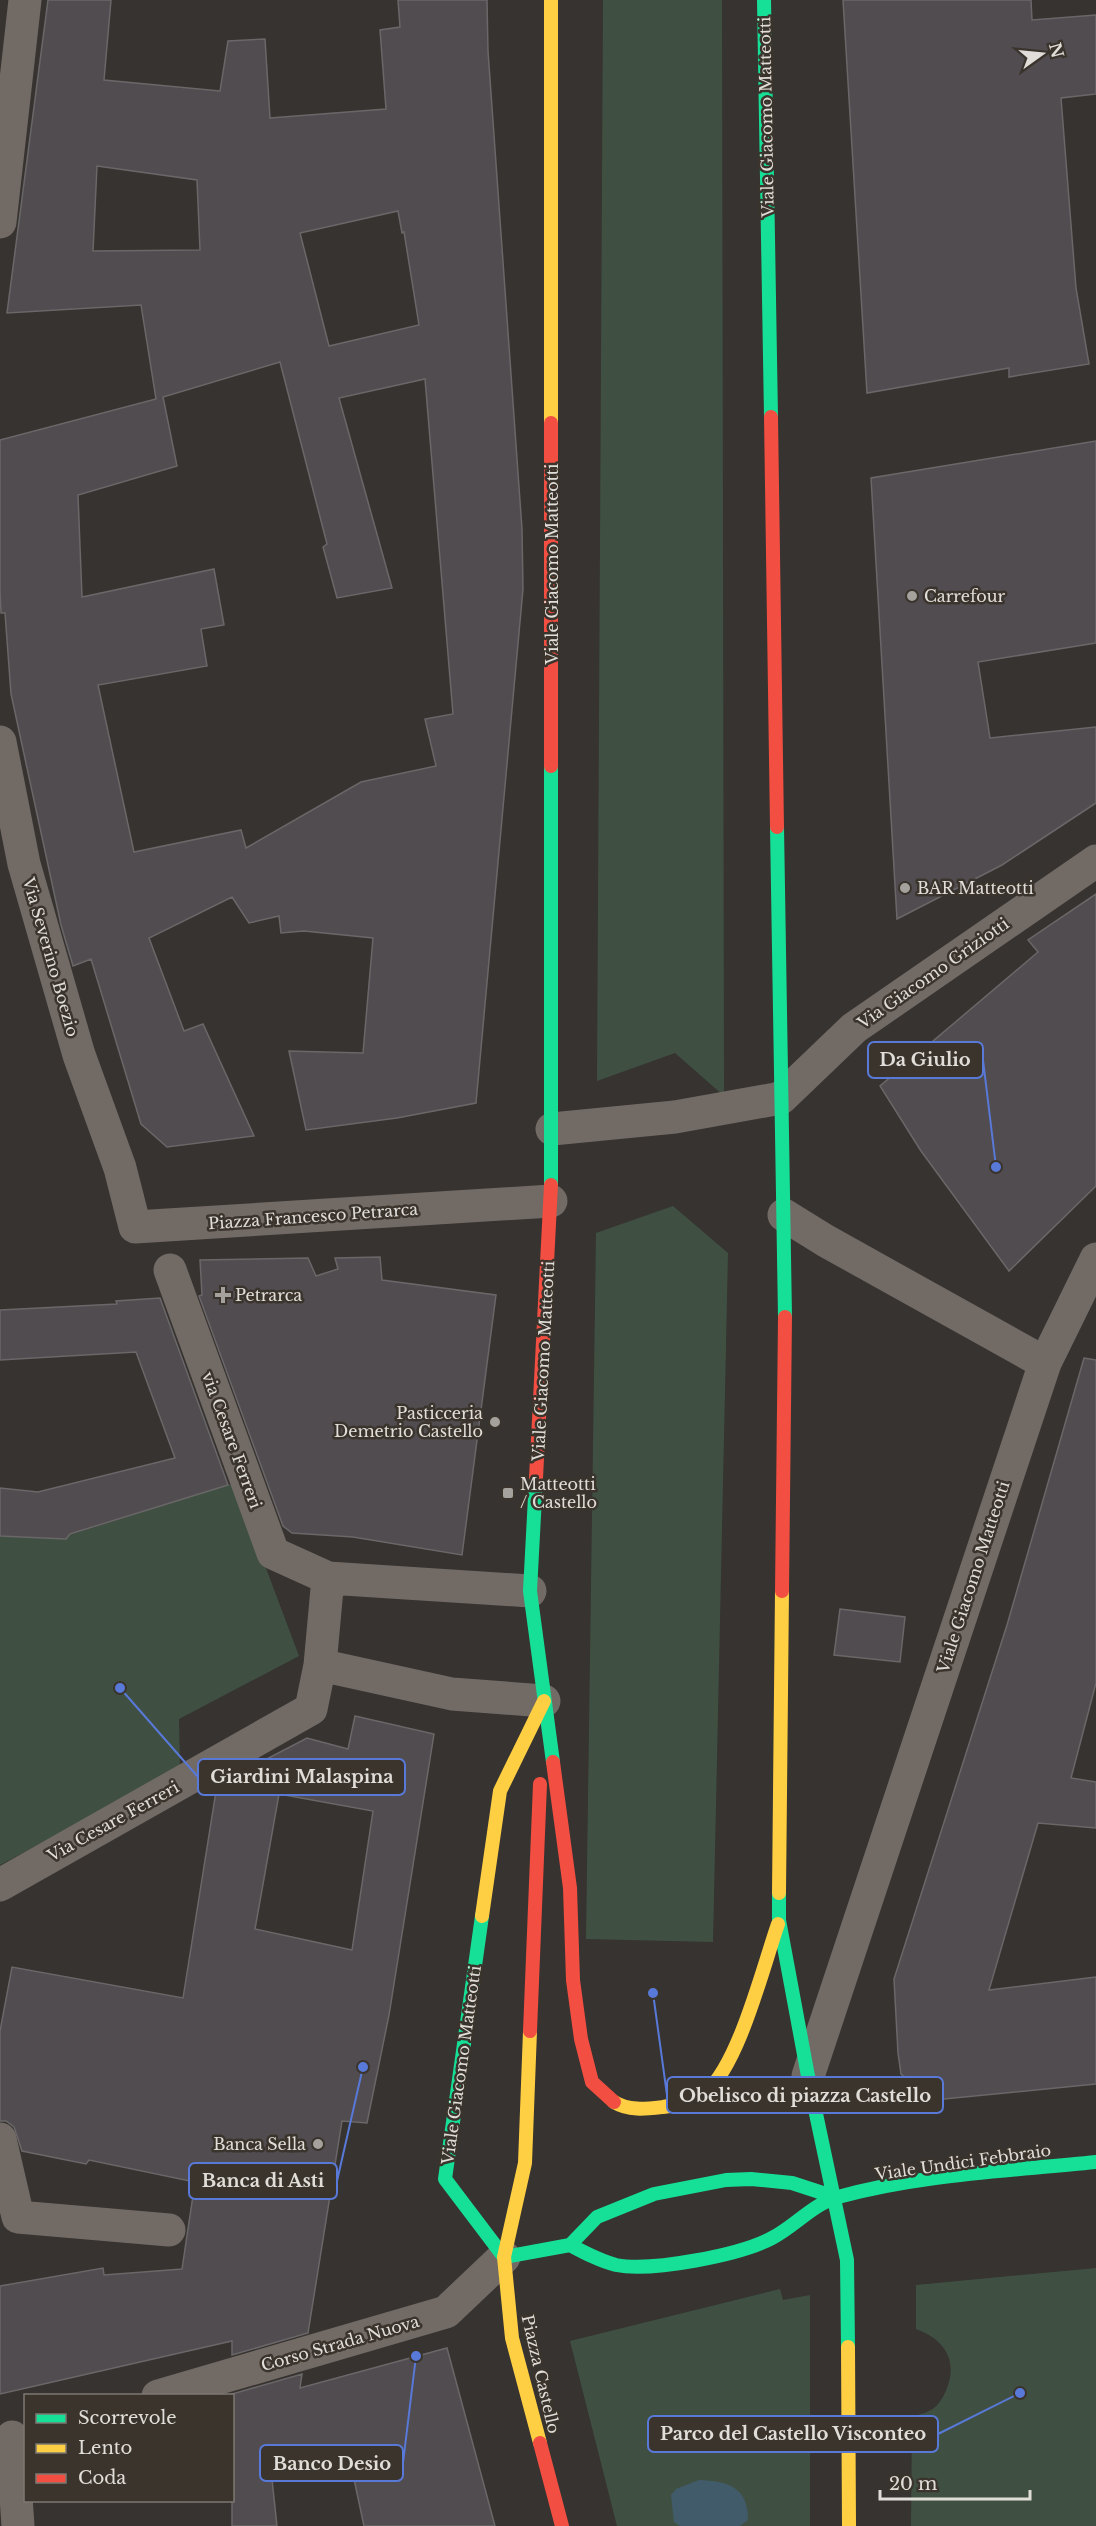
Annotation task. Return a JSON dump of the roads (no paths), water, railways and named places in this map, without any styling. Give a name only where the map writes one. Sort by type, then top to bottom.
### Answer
[{"type":"street","points":[[0,222],[25,0]]},
{"type":"street","name":"Viale Giacomo Matteotti","points":[[551,0],[552,1129],[551,1201],[531,1591],[543,1701],[570,1888],[573,1980],[581,2039],[592,2082],[607,2098],[624,2108],[648,2109],[682,2104],[704,2094],[718,2080],[736,2047],[779,1920]]},
{"type":"street","name":"Viale Giacomo Matteotti","points":[[764,0],[785,1335],[779,1920],[808,2076],[835,2197]]},
{"type":"street","name":"Via Severino Boezio","points":[[0,742],[28,876],[79,1055],[120,1168]]},
{"type":"street","name":"Via Giacomo Griziotti","points":[[781,1098],[854,1028],[1096,861]]},
{"type":"street","points":[[552,1129],[675,1118],[781,1098]]},
{"type":"street","name":"Piazza Francesco Petrarca","points":[[120,1168],[135,1227],[551,1201]]},
{"type":"street","points":[[784,1215],[825,1241],[1045,1363]]},
{"type":"street","name":"Viale Giacomo Matteotti","points":[[808,2076],[1045,1363],[1096,1259]]},
{"type":"street","name":"via Cesare Ferreri","points":[[170,1270],[273,1553],[328,1578]]},
{"type":"street","points":[[328,1578],[531,1591]]},
{"type":"street","name":"Via Cesare Ferreri","points":[[0,1885],[311,1709],[320,1665],[328,1578]]},
{"type":"street","points":[[320,1665],[452,1694],[543,1701]]},
{"type":"street","name":"Viale Giacomo Matteotti","points":[[504,2257],[446,2179],[500,1791],[543,1701]]},
{"type":"street","name":"Viale Giacomo Matteotti","points":[[504,2257],[525,2163],[543,1701]]},
{"type":"street","points":[[0,2139],[18,2217],[170,2230]]},
{"type":"street","name":"Viale Undici Febbraio","points":[[835,2197],[930,2181],[1096,2162]]},
{"type":"street","points":[[504,2257],[570,2245],[597,2217],[654,2194],[726,2180],[751,2179],[792,2183],[835,2197]]},
{"type":"street","points":[[570,2245],[603,2261],[624,2266],[656,2266],[762,2242],[835,2197]]},
{"type":"street","points":[[835,2197],[849,2279],[849,2526]]},
{"type":"street","name":"Corso Strada Nuova","points":[[165,2394],[446,2312],[504,2257]]},
{"type":"street","name":"Piazza Castello","points":[[504,2257],[512,2338],[562,2526]]},
{"type":"street","points":[[13,2437],[18,2526]]},
{"type":"water","points":[[699,2480],[719,2482],[734,2488],[744,2500],[748,2520],[740,2526],[680,2526],[674,2522],[671,2495],[676,2489]]},
{"type":"place","name":"Carrefour","points":[[912,596]]},
{"type":"place","name":"BAR Matteotti","points":[[905,888]]},
{"type":"place","name":"Da Giulio","points":[[996,1167]]},
{"type":"place","name":"Petrarca","points":[[223,1295]]},
{"type":"place","name":"Pasticceria Demetrio Castello","points":[[495,1422]]},
{"type":"place","name":"Matteotti / Castello","points":[[508,1493]]},
{"type":"place","name":"Giardini Malaspina","points":[[120,1688]]},
{"type":"place","name":"Obelisco di piazza Castello","points":[[653,1993]]},
{"type":"place","name":"Banca di Asti","points":[[363,2067]]},
{"type":"place","name":"Banca Sella","points":[[318,2144]]},
{"type":"place","name":"Banco Desio","points":[[416,2356]]},
{"type":"place","name":"Parco del Castello Visconteo","points":[[1020,2393]]}]
